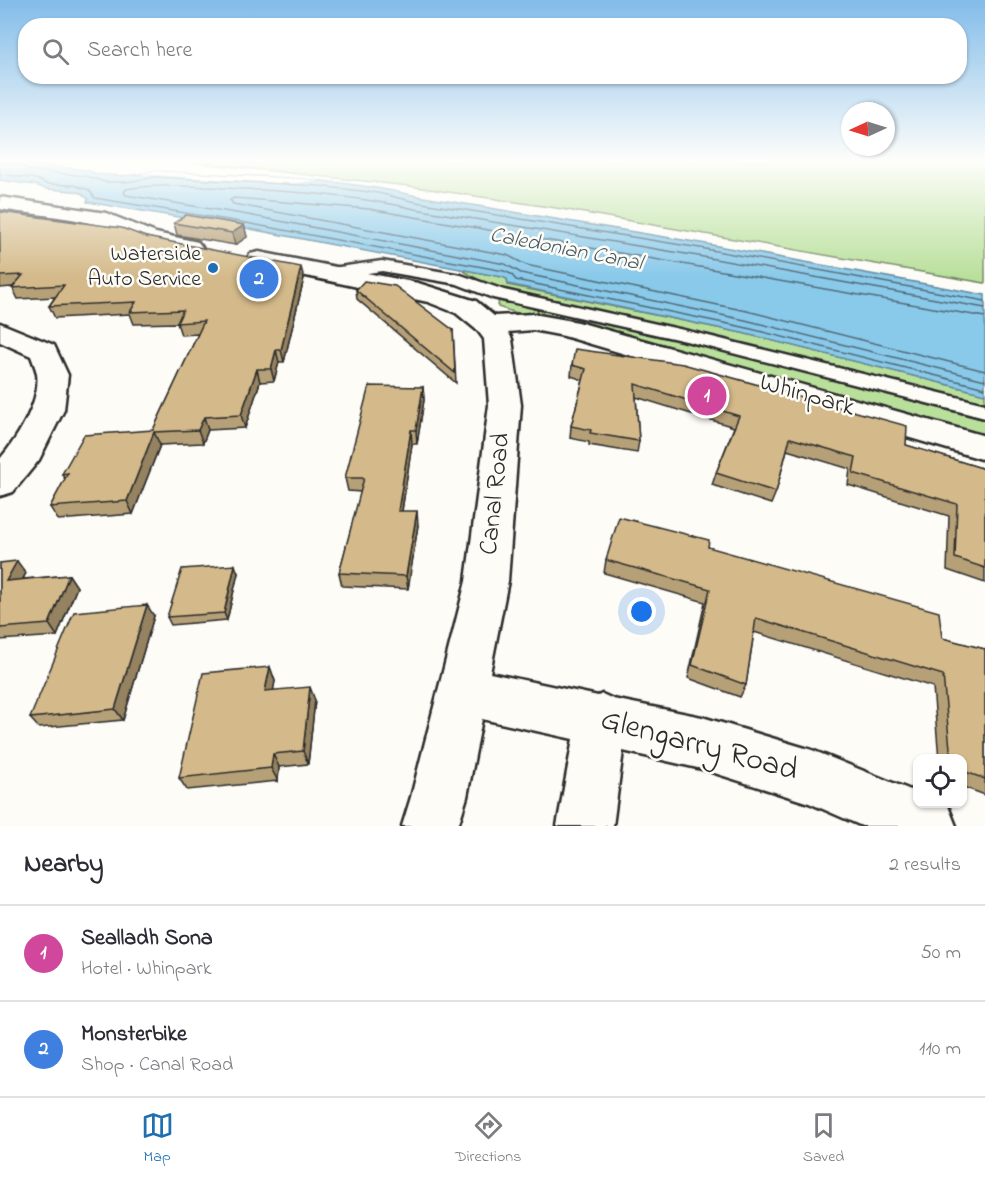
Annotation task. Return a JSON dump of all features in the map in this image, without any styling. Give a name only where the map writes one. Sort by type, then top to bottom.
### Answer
[{"type":"street","name":"Canal Road","points":[[0,203],[106,220],[150,239],[332,273],[437,296],[466,307],[488,325],[498,339],[505,405],[487,581],[439,797],[430,826]]},
{"type":"street","name":"Whinpark","points":[[488,325],[533,322],[568,328],[985,448]]},
{"type":"street","points":[[0,331],[44,351],[53,375],[48,410],[27,451],[0,483]]},
{"type":"street","name":"Glengarry Road","points":[[463,691],[602,719],[702,743],[812,777],[928,826]]},
{"type":"street","points":[[585,826],[602,719]]},
{"type":"lane","name":"Canal Road","points":[[332,273],[382,266],[460,280],[499,294],[688,336],[985,411]]},
{"type":"green space","points":[[500,200],[985,200],[985,283]]},
{"type":"green space","points":[[460,269],[507,278],[508,285],[742,333],[985,394],[985,405],[818,361],[490,286]]},
{"type":"green space","points":[[499,297],[652,333],[985,420],[985,443],[507,310],[498,307]]},
{"type":"water","name":"Caledonian Canal","points":[[88,200],[438,200],[701,243],[985,295],[985,394],[742,333],[508,284],[507,279],[502,277],[245,228],[87,202]]},
{"type":"building","points":[[0,212],[122,228],[146,237],[301,267],[281,350],[276,350],[271,369],[257,369],[241,415],[204,417],[198,430],[154,432],[127,501],[50,507],[68,473],[62,474],[84,435],[153,430],[204,321],[177,323],[183,310],[130,312],[136,302],[49,306],[64,285],[12,288],[23,275],[0,276]]},
{"type":"building","points":[[186,215],[244,225],[232,233],[174,223]]},
{"type":"building","points":[[364,281],[395,286],[453,330],[455,373],[356,290]]},
{"type":"building","points":[[575,349],[683,364],[907,426],[906,445],[985,469],[985,568],[955,558],[957,504],[853,473],[856,457],[790,438],[776,492],[716,473],[739,416],[635,384],[639,441],[590,433],[591,430],[571,426],[586,369],[572,365]]},
{"type":"building","points":[[369,386],[423,387],[416,430],[411,430],[398,511],[417,511],[406,576],[339,573],[364,478],[345,478]]},
{"type":"building","points":[[619,517],[709,540],[708,547],[939,612],[942,638],[985,649],[985,779],[967,772],[967,754],[951,754],[943,675],[756,618],[746,685],[692,665],[710,589],[606,560]]},
{"type":"building","points":[[17,561],[6,581],[69,575],[49,624],[0,628],[0,563]]},
{"type":"building","points":[[235,565],[224,613],[167,617],[182,569]]},
{"type":"building","points":[[147,605],[115,709],[30,718],[74,612]]},
{"type":"building","points":[[270,667],[265,691],[310,687],[303,751],[273,754],[271,768],[179,778],[203,673]]},
{"type":"place","name":"Waterside Auto Service","points":[[213,268]]},
{"type":"place","name":"Monsterbike","points":[[259,279]]},
{"type":"place","name":"Sealladh Sona","points":[[707,396]]}]
